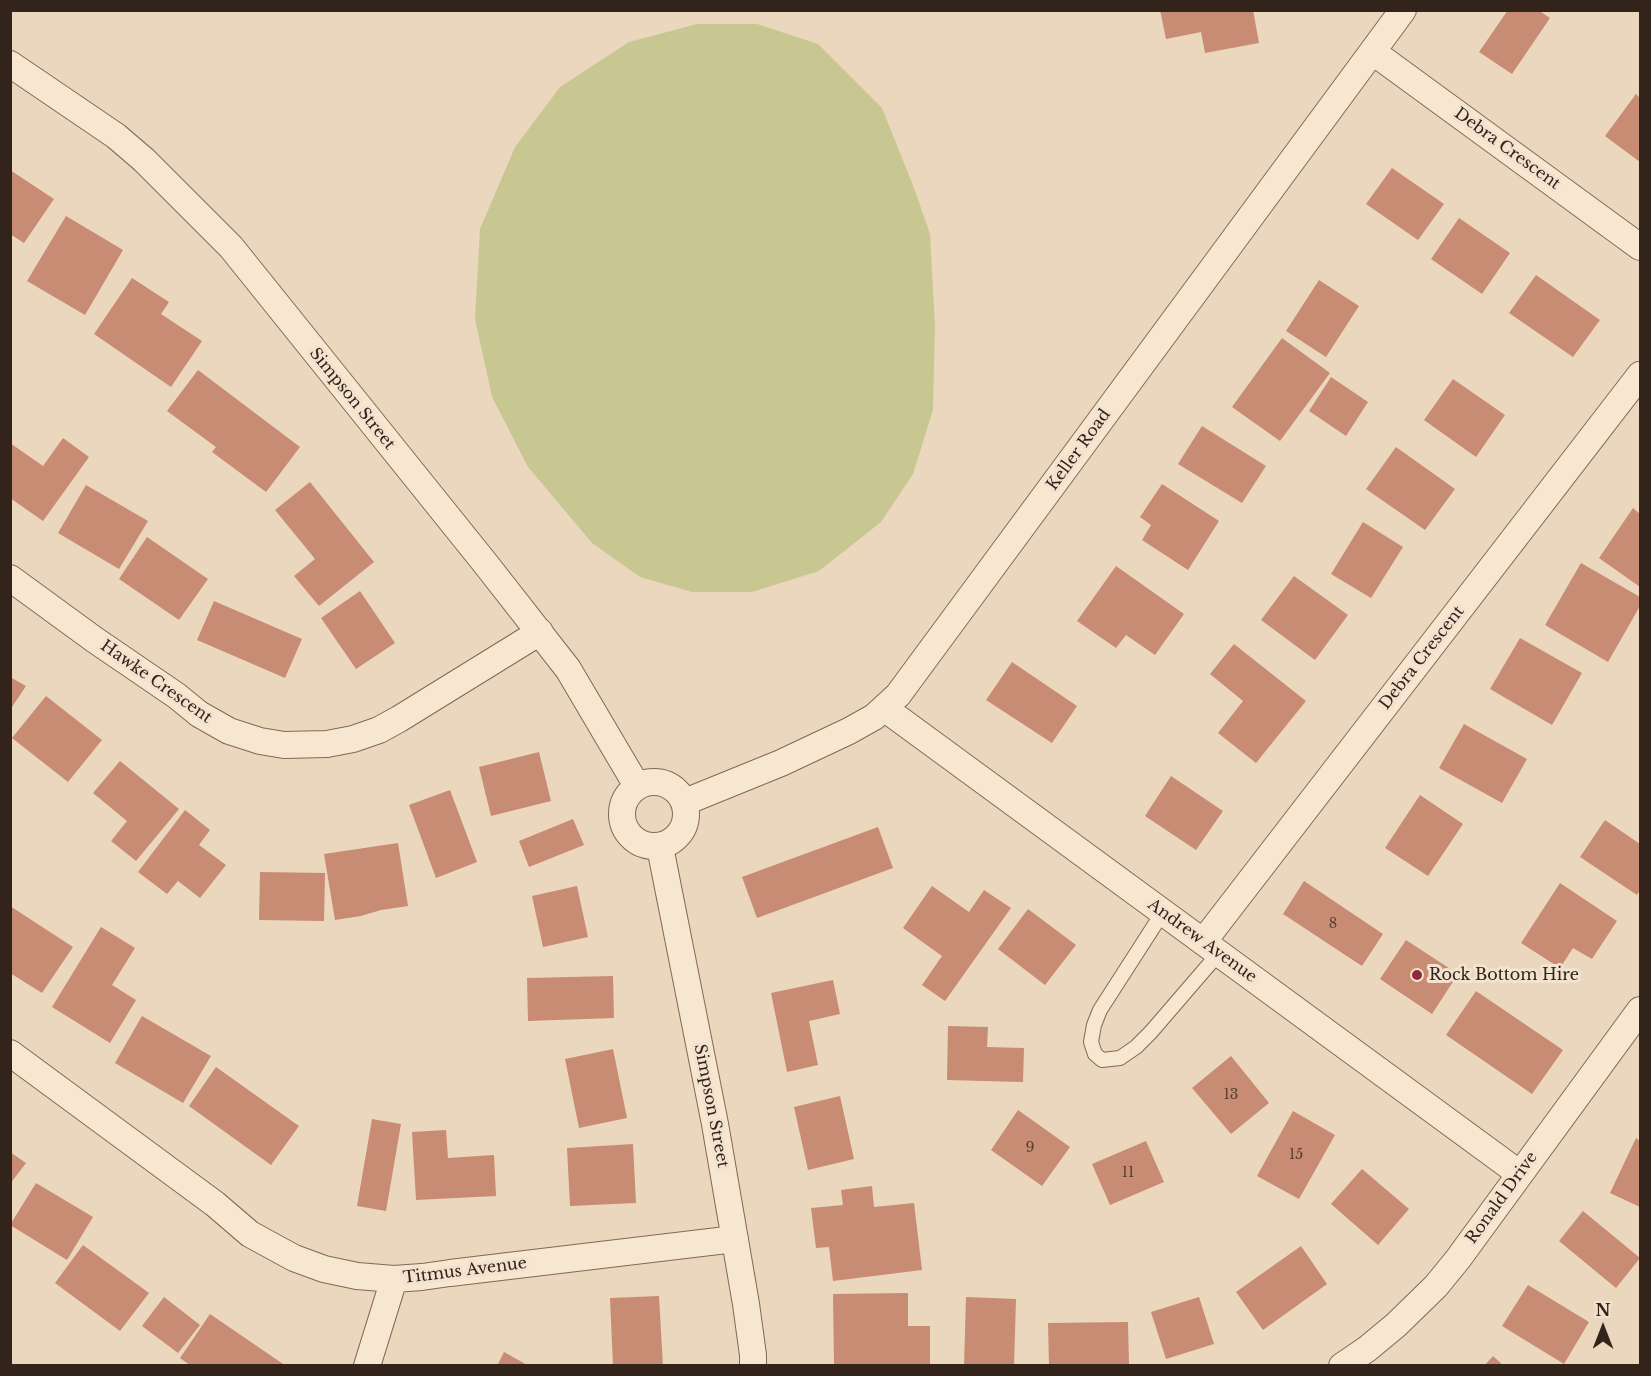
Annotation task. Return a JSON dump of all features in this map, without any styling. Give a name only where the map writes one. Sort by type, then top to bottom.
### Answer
[{"type":"street","name":"Keller Road","points":[[685,802],[781,763],[849,731],[874,717],[898,695],[1403,10]]},
{"type":"street","name":"Debra Crescent","points":[[1373,52],[1641,247]]},
{"type":"street","name":"Simpson Street","points":[[10,64],[116,136],[144,160],[231,248],[568,669],[636,786]]},
{"type":"street","name":"Debra Crescent","points":[[1211,947],[1641,375]]},
{"type":"street","name":"Hawke Crescent","points":[[10,578],[199,714],[229,731],[284,746],[327,744],[353,739],[379,730],[540,632]]},
{"type":"street","name":"Andrew Avenue","points":[[884,708],[1520,1174]]},
{"type":"street","points":[[654,782],[664,783],[677,791],[685,802],[687,814],[685,827],[669,844],[660,847],[643,845],[631,838],[623,825],[621,814],[623,803],[636,786],[654,782]]},
{"type":"street","name":"Simpson Street","points":[[660,847],[715,1124],[735,1239],[753,1365]]},
{"type":"street","name":"Ronald Drive","points":[[1342,1365],[1367,1349],[1396,1325],[1436,1286],[1641,1010]]},
{"type":"street","name":"Titmus Avenue","points":[[10,1053],[215,1204],[250,1234],[294,1258],[324,1269],[357,1276],[394,1279],[422,1277],[735,1239]]},
{"type":"street","points":[[367,1365],[394,1279]]},
{"type":"lane","name":"Debra Crescent","points":[[1163,912],[1100,1010],[1091,1042],[1095,1054],[1102,1060],[1120,1058],[1136,1047],[1151,1032],[1211,947]]},
{"type":"shaded area","points":[[697,24],[757,24],[818,44],[882,108],[930,234],[935,327],[933,410],[913,474],[881,522],[819,571],[752,592],[692,592],[640,577],[592,543],[528,467],[492,397],[475,319],[480,229],[515,147],[560,87],[629,42]]},
{"type":"building","points":[[1160,10],[1253,10],[1259,43],[1205,53],[1201,32],[1166,39]]},
{"type":"building","points":[[1508,10],[1538,10],[1550,18],[1512,74],[1479,52]]},
{"type":"building","points":[[1636,94],[1640,98],[1640,162],[1605,136]]},
{"type":"building","points":[[1392,168],[1444,204],[1418,240],[1366,204]]},
{"type":"building","points":[[10,170],[54,199],[24,243],[10,234]]},
{"type":"building","points":[[66,216],[123,250],[85,315],[27,281]]},
{"type":"building","points":[[1459,218],[1510,253],[1482,294],[1431,259]]},
{"type":"building","points":[[1536,275],[1600,320],[1573,357],[1509,313]]},
{"type":"building","points":[[132,278],[169,302],[161,314],[202,341],[171,387],[94,334]]},
{"type":"building","points":[[1319,280],[1359,306],[1326,357],[1286,331]]},
{"type":"building","points":[[1282,338],[1330,373],[1280,441],[1232,407]]},
{"type":"building","points":[[198,370],[300,447],[266,492],[212,452],[216,447],[167,411]]},
{"type":"building","points":[[1331,377],[1368,402],[1346,436],[1309,411]]},
{"type":"building","points":[[1453,379],[1505,415],[1476,457],[1424,420]]},
{"type":"building","points":[[1202,426],[1266,466],[1242,503],[1178,464]]},
{"type":"building","points":[[63,438],[89,457],[43,521],[10,498],[10,443],[43,466]]},
{"type":"building","points":[[1396,447],[1455,489],[1425,530],[1366,489]]},
{"type":"building","points":[[310,482],[374,562],[319,606],[294,576],[315,559],[275,510]]},
{"type":"building","points":[[1162,484],[1219,521],[1188,570],[1142,540],[1151,525],[1140,517]]},
{"type":"building","points":[[86,485],[148,521],[119,569],[58,533]]},
{"type":"building","points":[[1633,508],[1640,514],[1640,587],[1599,558]]},
{"type":"building","points":[[1363,522],[1403,547],[1371,598],[1331,574]]},
{"type":"building","points":[[147,537],[208,579],[179,620],[119,579]]},
{"type":"building","points":[[1581,563],[1640,597],[1640,606],[1608,662],[1545,625]]},
{"type":"building","points":[[1116,566],[1184,614],[1155,655],[1126,635],[1116,648],[1077,621]]},
{"type":"building","points":[[1294,576],[1348,615],[1315,660],[1261,620]]},
{"type":"building","points":[[360,591],[395,643],[356,669],[321,618]]},
{"type":"building","points":[[214,601],[302,639],[285,678],[197,640]]},
{"type":"building","points":[[1520,638],[1582,673],[1552,725],[1490,689]]},
{"type":"building","points":[[1234,644],[1306,701],[1256,763],[1218,733],[1243,701],[1210,674]]},
{"type":"building","points":[[1012,662],[1077,706],[1052,743],[986,700]]},
{"type":"building","points":[[10,677],[26,686],[10,710]]},
{"type":"building","points":[[46,696],[102,740],[68,782],[12,738]]},
{"type":"building","points":[[1464,724],[1527,759],[1502,803],[1439,768]]},
{"type":"building","points":[[539,752],[551,801],[491,816],[479,767]]},
{"type":"building","points":[[120,761],[179,809],[136,861],[111,841],[127,821],[93,793]]},
{"type":"building","points":[[1171,776],[1223,811],[1196,850],[1145,816]]},
{"type":"building","points":[[450,790],[477,862],[436,878],[409,805]]},
{"type":"building","points":[[1420,795],[1463,824],[1428,876],[1385,848]]},
{"type":"building","points":[[185,810],[210,830],[199,845],[226,865],[200,898],[178,881],[167,894],[138,872]]},
{"type":"building","points":[[573,819],[584,845],[529,867],[519,841]]},
{"type":"building","points":[[1605,820],[1640,844],[1640,890],[1637,895],[1580,857]]},
{"type":"building","points":[[878,827],[893,868],[757,918],[742,877]]},
{"type":"building","points":[[398,843],[408,906],[335,920],[324,854]]},
{"type":"building","points":[[260,872],[325,873],[324,921],[259,920]]},
{"type":"building","points":[[1304,881],[1383,934],[1362,966],[1283,914]]},
{"type":"building","points":[[1560,883],[1617,921],[1592,959],[1573,948],[1560,968],[1521,943]]},
{"type":"building","points":[[577,886],[588,937],[543,947],[532,896]]},
{"type":"building","points":[[932,886],[969,912],[984,890],[1011,908],[945,1001],[922,985],[942,956],[903,928]]},
{"type":"building","points":[[10,906],[73,947],[42,993],[10,973]]},
{"type":"building","points":[[1028,909],[1076,945],[1045,985],[998,949]]},
{"type":"building","points":[[101,927],[135,948],[112,985],[136,1000],[110,1043],[52,1007]]},
{"type":"building","points":[[1406,940],[1458,974],[1432,1014],[1380,979]]},
{"type":"building","points":[[613,976],[614,1018],[528,1021],[527,978]]},
{"type":"building","points":[[833,980],[840,1014],[809,1021],[818,1065],[787,1072],[771,993]]},
{"type":"building","points":[[1476,991],[1563,1050],[1532,1094],[1446,1035]]},
{"type":"building","points":[[142,1016],[211,1056],[183,1103],[115,1063]]},
{"type":"building","points":[[948,1026],[988,1027],[987,1047],[1024,1048],[1023,1082],[947,1080]]},
{"type":"building","points":[[613,1049],[627,1118],[579,1128],[565,1059]]},
{"type":"building","points":[[1231,1056],[1269,1103],[1231,1134],[1192,1088]]},
{"type":"building","points":[[216,1067],[299,1126],[271,1165],[189,1106]]},
{"type":"building","points":[[840,1096],[854,1159],[808,1170],[794,1107]]},
{"type":"building","points":[[1018,1110],[1070,1147],[1042,1186],[991,1150]]},
{"type":"building","points":[[1293,1111],[1335,1135],[1299,1199],[1257,1176]]},
{"type":"building","points":[[372,1119],[401,1124],[386,1211],[357,1206]]},
{"type":"building","points":[[446,1130],[448,1158],[494,1155],[496,1196],[416,1200],[412,1132]]},
{"type":"building","points":[[1636,1138],[1640,1141],[1640,1207],[1610,1193]]},
{"type":"building","points":[[1146,1141],[1164,1182],[1110,1205],[1092,1164]]},
{"type":"building","points":[[633,1144],[636,1203],[570,1206],[567,1148]]},
{"type":"building","points":[[10,1152],[26,1163],[10,1184]]},
{"type":"building","points":[[1362,1169],[1409,1209],[1378,1245],[1331,1204]]},
{"type":"building","points":[[36,1183],[93,1217],[67,1260],[10,1225]]},
{"type":"building","points":[[872,1186],[874,1207],[914,1203],[922,1270],[833,1281],[829,1247],[816,1248],[811,1208],[843,1205],[841,1190]]},
{"type":"building","points":[[1583,1211],[1640,1258],[1616,1288],[1559,1241]]},
{"type":"building","points":[[83,1245],[149,1293],[120,1331],[55,1283]]},
{"type":"building","points":[[1301,1246],[1327,1284],[1263,1330],[1236,1292]]},
{"type":"building","points":[[1528,1285],[1589,1322],[1564,1364],[1502,1326]]},
{"type":"building","points":[[908,1293],[908,1326],[930,1326],[930,1365],[834,1366],[833,1294]]},
{"type":"building","points":[[659,1296],[663,1366],[613,1366],[610,1298]]},
{"type":"building","points":[[164,1297],[200,1325],[178,1353],[142,1326]]},
{"type":"building","points":[[966,1297],[1016,1299],[1014,1366],[964,1366]]},
{"type":"building","points":[[1199,1297],[1214,1344],[1166,1359],[1151,1312]]},
{"type":"building","points":[[210,1314],[286,1366],[191,1366],[180,1358]]},
{"type":"building","points":[[1128,1322],[1129,1365],[1049,1366],[1048,1323]]},
{"type":"building","points":[[504,1352],[529,1366],[497,1366]]},
{"type":"building","points":[[1493,1356],[1504,1366],[1484,1366]]},
{"type":"place","name":"Rock Bottom Hire","points":[[1417,975]]}]
